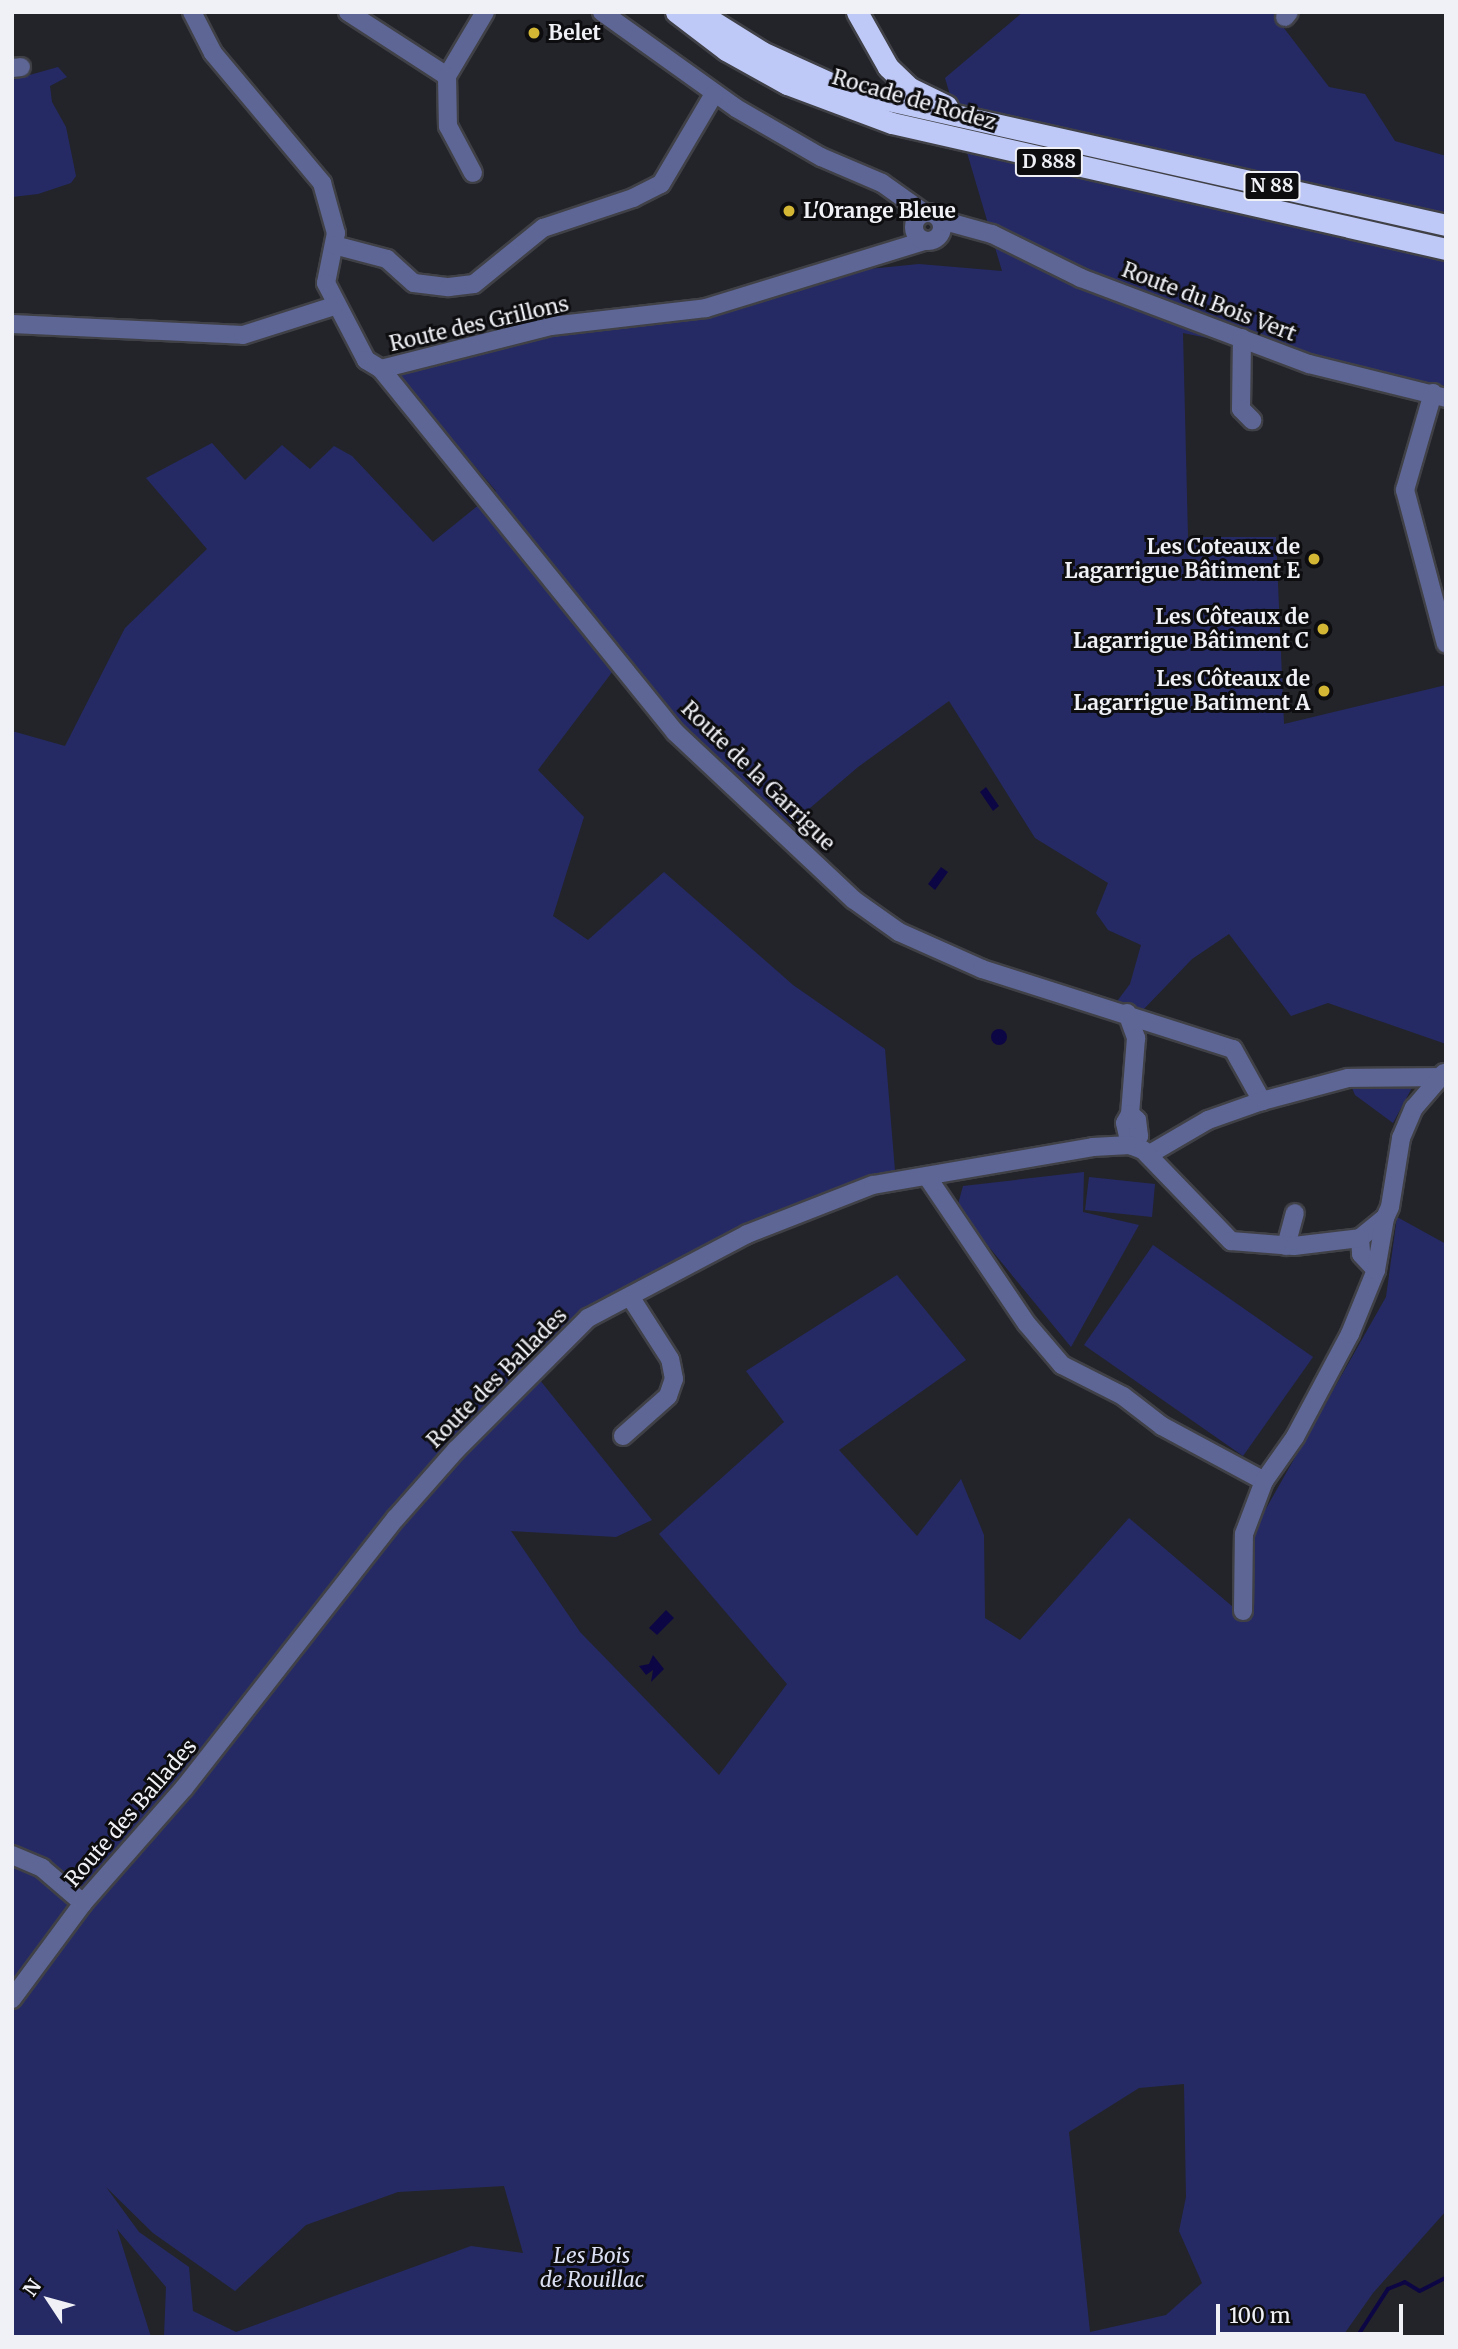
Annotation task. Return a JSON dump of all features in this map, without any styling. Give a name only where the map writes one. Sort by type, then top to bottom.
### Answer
[{"type":"highway","name":"Rocade de Rodez","points":[[676,12],[726,50],[787,84],[892,123],[1446,249]]},
{"type":"highway","name":"Rocade de Rodez","points":[[698,12],[762,52],[848,91],[1446,225]]},
{"type":"highway","points":[[858,12],[888,67],[934,102],[1097,148]]},
{"type":"street","name":"Route des Grillons","points":[[192,12],[213,53],[322,183],[335,222],[334,245],[325,274],[334,306],[366,360],[381,369],[551,326],[706,308],[901,247],[908,249],[926,227]]},
{"type":"street","points":[[348,12],[447,76]]},
{"type":"street","points":[[473,173],[449,126],[447,76],[485,12]]},
{"type":"street","points":[[602,12],[714,94],[903,198],[926,227]]},
{"type":"street","points":[[334,245],[387,259],[414,283],[449,287],[474,284],[543,228],[633,198],[661,184],[714,94]]},
{"type":"street","name":"Route du Bois Vert","points":[[926,227],[992,234],[1081,278],[1309,364],[1439,395]]},
{"type":"street","points":[[12,324],[243,335],[334,306]]},
{"type":"street","points":[[1242,338],[1241,409],[1252,420]]},
{"type":"street","name":"Route de la Garrigue","points":[[381,369],[676,732],[854,900],[899,933],[982,969],[1127,1013],[1233,1049],[1262,1101]]},
{"type":"street","points":[[1439,395],[1405,490],[1446,644]]},
{"type":"street","points":[[1127,1013],[1136,1038],[1130,1114],[1137,1120],[1139,1136],[1130,1145],[1148,1155],[1231,1241],[1286,1246],[1360,1238],[1385,1218]]},
{"type":"street","points":[[1148,1155],[1208,1120],[1262,1101],[1348,1079],[1442,1074]]},
{"type":"street","points":[[1243,1611],[1244,1534],[1264,1481],[1295,1437],[1350,1334],[1376,1270],[1401,1138],[1415,1108],[1442,1074]]},
{"type":"street","name":"Route des Ballades","points":[[12,1999],[83,1903],[184,1788],[396,1518],[456,1450],[569,1334],[588,1318],[631,1298],[747,1234],[873,1185],[956,1174],[1025,1157],[1130,1145]]},
{"type":"street","points":[[950,1208],[956,1174]]},
{"type":"street","points":[[928,1178],[1027,1324],[1062,1365],[1123,1395],[1163,1426],[1264,1481]]},
{"type":"street","points":[[1286,1246],[1295,1213]]},
{"type":"street","points":[[1360,1238],[1374,1249],[1376,1270]]},
{"type":"street","points":[[623,1436],[668,1396],[674,1379],[670,1359],[631,1298]]},
{"type":"street","points":[[12,1856],[42,1868],[83,1903]]},
{"type":"green space","name":"Les Bois de Rouillac","points":[[1023,12],[1283,12],[1277,19],[1329,87],[1365,94],[1395,141],[1446,156],[1446,386],[1183,333],[1188,537],[1276,537],[1284,724],[1446,685],[1446,1044],[1328,1003],[1291,1016],[1229,934],[1192,959],[1141,1012],[1115,1004],[1130,984],[1141,945],[1108,930],[1096,913],[1108,883],[1035,838],[949,701],[858,767],[789,826],[677,737],[616,667],[538,770],[584,817],[553,916],[588,940],[664,872],[793,985],[885,1049],[895,1171],[773,1214],[588,1308],[531,1369],[652,1520],[616,1537],[511,1531],[580,1632],[719,1775],[787,1684],[659,1534],[784,1422],[746,1371],[897,1275],[966,1360],[839,1450],[917,1536],[961,1479],[984,1535],[985,1618],[1020,1640],[1129,1518],[1240,1613],[1255,1528],[1386,1297],[1397,1217],[1446,1244],[1446,2211],[1373,2293],[1342,2337],[164,2337],[166,2287],[117,2229],[151,2337],[12,2337],[12,731],[65,746],[125,628],[207,549],[146,478],[212,443],[245,480],[282,445],[310,469],[334,446],[352,456],[433,542],[496,491],[398,376],[558,334],[739,309],[839,272],[919,264],[1002,271],[945,78]],"holes":[[[1184,2084],[1186,2197],[1179,2231],[1202,2283],[1166,2315],[1090,2332],[1069,2132],[1139,2088]],[[504,2186],[523,2253],[471,2246],[236,2332],[193,2311],[189,2267],[139,2232],[106,2187],[153,2233],[235,2291],[306,2225],[398,2192]]]},
{"type":"green space","points":[[58,67],[67,77],[50,86],[52,102],[66,127],[76,176],[71,183],[38,194],[12,197],[12,80]]},
{"type":"green space","points":[[1358,1081],[1414,1084],[1393,1123],[1355,1095],[1352,1088]]},
{"type":"green space","points":[[1084,1172],[1083,1212],[1139,1225],[1071,1347],[957,1208],[963,1186]]},
{"type":"green space","points":[[1089,1177],[1155,1184],[1152,1217],[1085,1210]]},
{"type":"green space","points":[[1153,1245],[1313,1357],[1243,1456],[1084,1345]]},
{"type":"shaded area","points":[[986,787],[999,806],[993,811],[980,792]]},
{"type":"shaded area","points":[[941,867],[948,872],[935,890],[928,884]]},
{"type":"shaded area","points":[[996,1029],[1002,1029],[1007,1037],[1005,1043],[996,1045],[991,1040],[991,1034]]},
{"type":"shaded area","points":[[666,1610],[674,1618],[657,1635],[649,1628]]},
{"type":"shaded area","points":[[653,1655],[664,1669],[651,1682],[653,1670],[646,1675],[639,1666],[649,1664]]},
{"type":"waterway","points":[[1357,2337],[1388,2289],[1405,2282],[1420,2291],[1446,2278]]},
{"type":"place","name":"Belet","points":[[534,33]]},
{"type":"place","name":"L'Orange Bleue","points":[[789,211]]},
{"type":"place","name":"Les Coteaux de Lagarrigue Bâtiment E","points":[[1314,559]]},
{"type":"place","name":"Les Côteaux de Lagarrigue Bâtiment C","points":[[1323,629]]},
{"type":"place","name":"Les Côteaux de Lagarrigue Batiment A","points":[[1324,691]]}]
